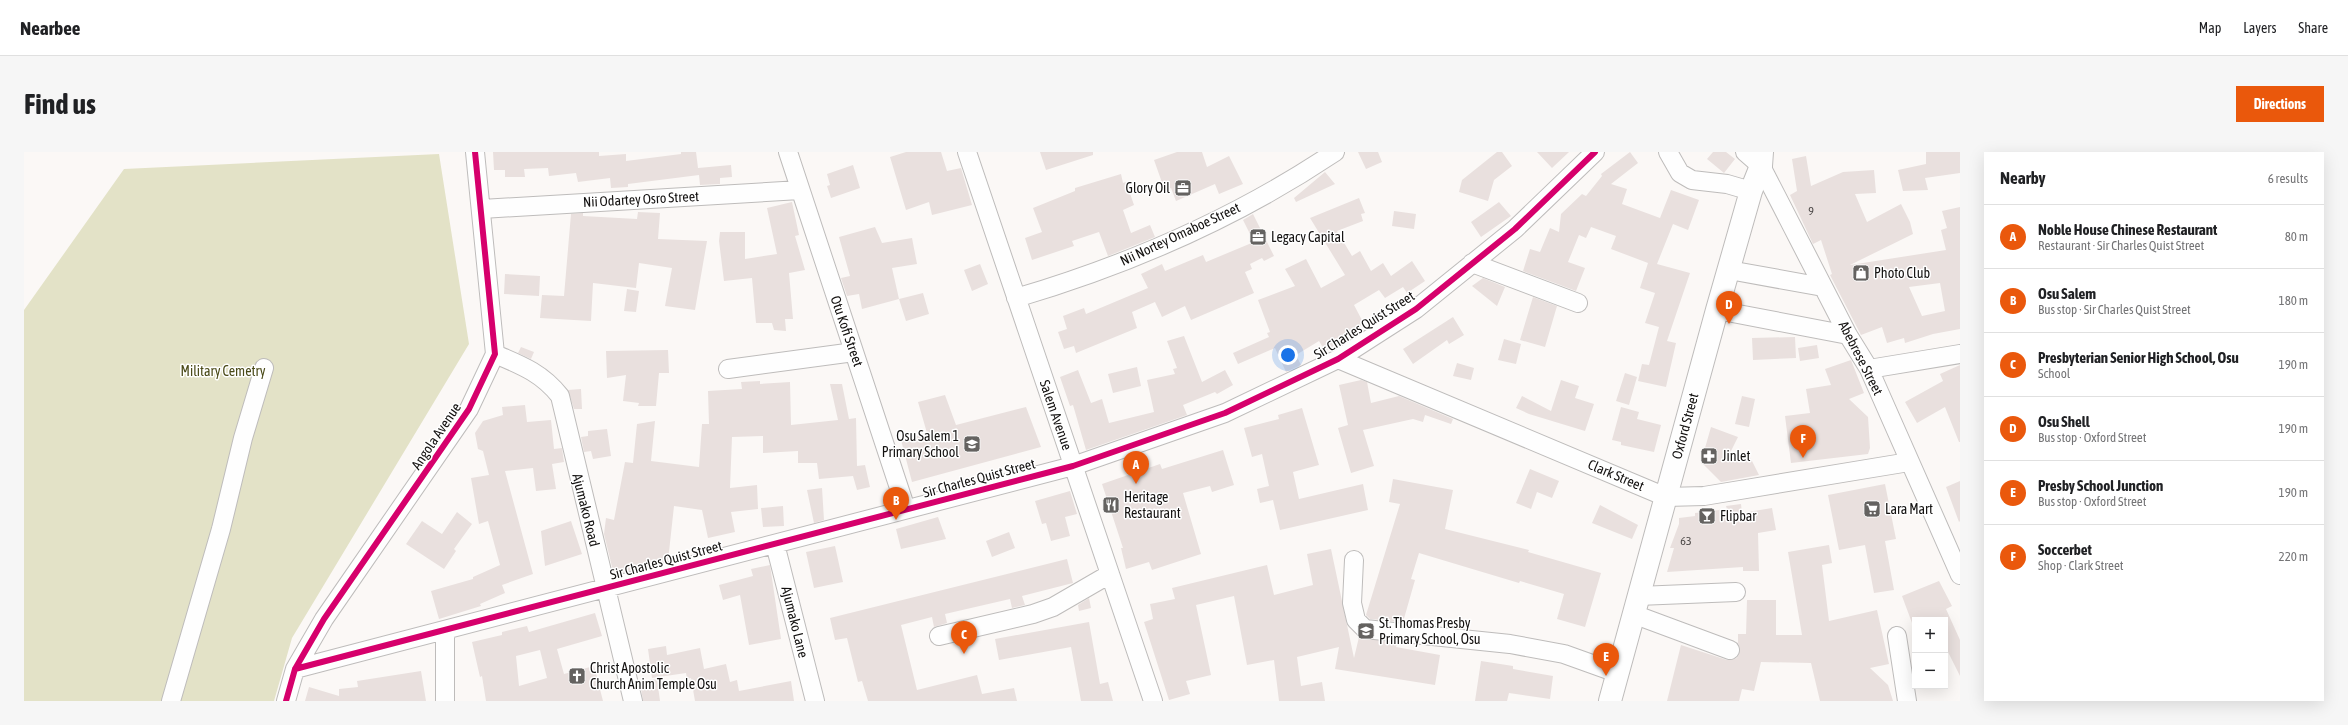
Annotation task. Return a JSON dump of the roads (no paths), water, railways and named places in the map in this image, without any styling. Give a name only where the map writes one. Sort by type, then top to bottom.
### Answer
[{"type":"main road","name":"Oxford Street","points":[[1610,701],[1751,191],[1756,157]]},
{"type":"street","name":"Angola Avenue","points":[[286,701],[295,669],[324,619],[470,409],[495,354],[482,209],[475,152]]},
{"type":"street","name":"Otu Kofi Street","points":[[788,152],[906,509]]},
{"type":"street","name":"Salem Avenue","points":[[967,152],[1153,701]]},
{"type":"street","name":"Nii Nortey Omaboe Street","points":[[1016,298],[1080,278],[1221,218],[1306,171],[1335,152]]},
{"type":"street","name":"Sir Charles Quist Street","points":[[295,669],[1074,466],[1225,413],[1338,359],[1416,309],[1515,229],[1595,152]]},
{"type":"street","points":[[1668,152],[1680,173],[1692,180],[1727,184],[1751,191]]},
{"type":"street","name":"Abebrese Street","points":[[1756,157],[1848,335],[1869,369],[1960,575]]},
{"type":"street","name":"Nii Odartey Osro Street","points":[[482,209],[800,190]]},
{"type":"street","points":[[1472,263],[1578,303]]},
{"type":"street","points":[[1729,270],[1823,286]]},
{"type":"street","points":[[1717,310],[1848,335]]},
{"type":"street","points":[[728,369],[854,352]]},
{"type":"street","name":"Ajumako Road","points":[[495,354],[530,370],[549,382],[560,396],[633,701]]},
{"type":"street","points":[[1869,369],[1960,354]]},
{"type":"street","name":"Clark Street","points":[[1338,359],[1666,497],[1704,496],[1909,462]]},
{"type":"street","points":[[171,701],[220,529],[243,438],[264,368]]},
{"type":"street","name":"Ajumako Lane","points":[[775,544],[815,701]]},
{"type":"street","points":[[1354,560],[1352,603],[1356,620],[1365,629],[1510,644],[1564,654],[1617,673]]},
{"type":"street","points":[[939,636],[1040,612],[1052,607],[1110,574]]},
{"type":"street","points":[[1636,605],[1736,592]]},
{"type":"street","points":[[1636,605],[1730,650]]},
{"type":"street","points":[[445,631],[445,701]]},
{"type":"street","points":[[1897,636],[1907,701]]},
{"type":"place","name":"Glory Oil","points":[[1183,188]]},
{"type":"place","name":"Legacy Capital","points":[[1258,237]]},
{"type":"place","name":"Photo Club","points":[[1861,273]]},
{"type":"place","name":"Osu Shell","points":[[1729,324]]},
{"type":"place","name":"Osu Salem 1 Primary School","points":[[972,444]]},
{"type":"place","name":"Jinlet","points":[[1709,456]]},
{"type":"place","name":"Soccerbet","points":[[1803,458]]},
{"type":"place","name":"Noble House Chinese Restaurant","points":[[1136,484]]},
{"type":"place","name":"Heritage Restaurant","points":[[1111,505]]},
{"type":"place","name":"Lara Mart","points":[[1872,509]]},
{"type":"place","name":"Flipbar","points":[[1707,516]]},
{"type":"place","name":"Osu Salem","points":[[896,520]]},
{"type":"place","name":"St. Thomas Presby Primary School, Osu","points":[[1366,631]]},
{"type":"place","name":"Presbyterian Senior High School, Osu","points":[[964,654]]},
{"type":"place","name":"Christ Apostolic Church Anim Temple Osu","points":[[577,676]]},
{"type":"place","name":"Presby School Junction","points":[[1606,676]]},
{"type":"park label","name":"Military Cemetry","points":[[223,371]]}]
